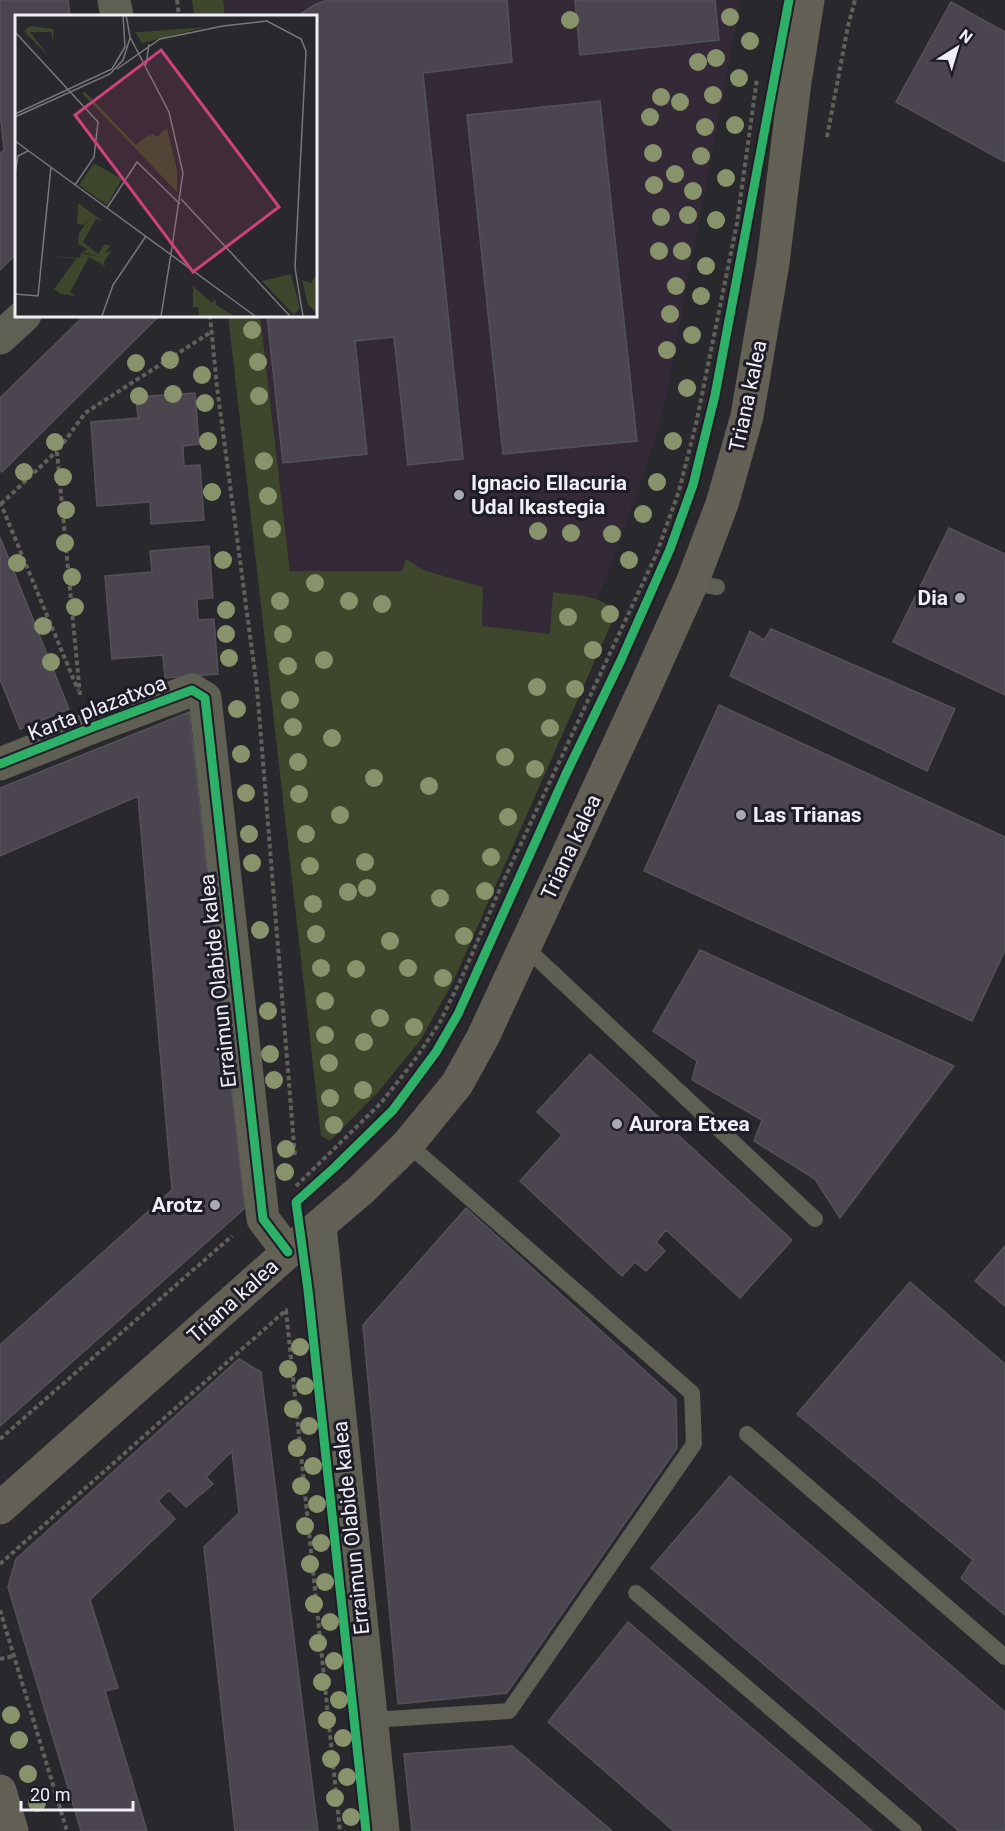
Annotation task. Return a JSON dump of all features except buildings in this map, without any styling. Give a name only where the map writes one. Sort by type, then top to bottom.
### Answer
[{"type":"main road","name":"Triana kalea","points":[[0,1508],[361,1190],[408,1144],[457,1084],[483,1037],[643,692],[705,585],[722,504],[757,418],[773,263],[808,0]]},
{"type":"main road","points":[[0,1791],[12,1831]]},
{"type":"street","points":[[114,0],[117,15]]},
{"type":"street","points":[[799,58],[822,0]]},
{"type":"street","points":[[0,338],[24,316]]},
{"type":"street","name":"Karta plazatxoa","points":[[0,765],[192,690],[205,698]]},
{"type":"street","name":"Erraimun Olabide kalea","points":[[205,698],[263,1219]]},
{"type":"street","points":[[263,1219],[288,1252]]},
{"type":"street","name":"Erraimun Olabide kalea","points":[[320,1225],[383,1831]]},
{"type":"lane","points":[[524,946],[815,1219]]},
{"type":"lane","points":[[372,1720],[509,1711],[694,1444],[692,1394],[408,1144]]},
{"type":"lane","points":[[747,1434],[1005,1657]]},
{"type":"lane","points":[[636,1593],[914,1831]]},
{"type":"path","points":[[177,0],[179,15]]},
{"type":"path","points":[[0,1439],[229,1238],[263,1219],[381,1103],[414,1061],[440,1022],[656,555],[679,491],[696,424],[737,223],[753,94],[758,73]]},
{"type":"path","points":[[210,316],[257,688],[296,1161]]},
{"type":"path","points":[[57,452],[81,696],[1,503],[57,452],[85,413],[212,332]]},
{"type":"path","points":[[296,1173],[297,1185]]},
{"type":"path","points":[[0,1564],[286,1310],[340,1831]]},
{"type":"path","points":[[0,1610],[67,1831]]},
{"type":"path","points":[[0,1659],[14,1656]]},
{"type":"shaded area","name":"Ignacio Ellacuria Udal Ikastegia","points":[[223,0],[741,0],[661,423],[611,567],[479,863],[350,1075],[260,316],[316,316],[316,15],[225,15]]},
{"type":"green space","points":[[192,0],[223,0],[225,15],[194,15]]},
{"type":"green space","points":[[228,316],[260,316],[290,571],[402,571],[406,559],[426,571],[483,587],[482,626],[550,634],[553,592],[596,599],[616,613],[453,982],[420,1041],[378,1092],[330,1141],[321,1136]]},
{"type":"cycle path","points":[[366,1831],[308,1290],[296,1202],[393,1110],[436,1052],[458,1014],[670,549],[693,485],[715,395],[789,0]]},
{"type":"cycle path","points":[[0,764],[192,690],[205,698],[263,1219],[288,1252]]},
{"type":"place","name":"Ignacio Ellacuria Udal Ikastegia","points":[[459,495]]},
{"type":"place","name":"Dia","points":[[960,598]]},
{"type":"place","name":"Las Trianas","points":[[741,815]]},
{"type":"place","name":"Aurora Etxea","points":[[617,1124]]},
{"type":"place","name":"Arotz","points":[[215,1205]]}]
